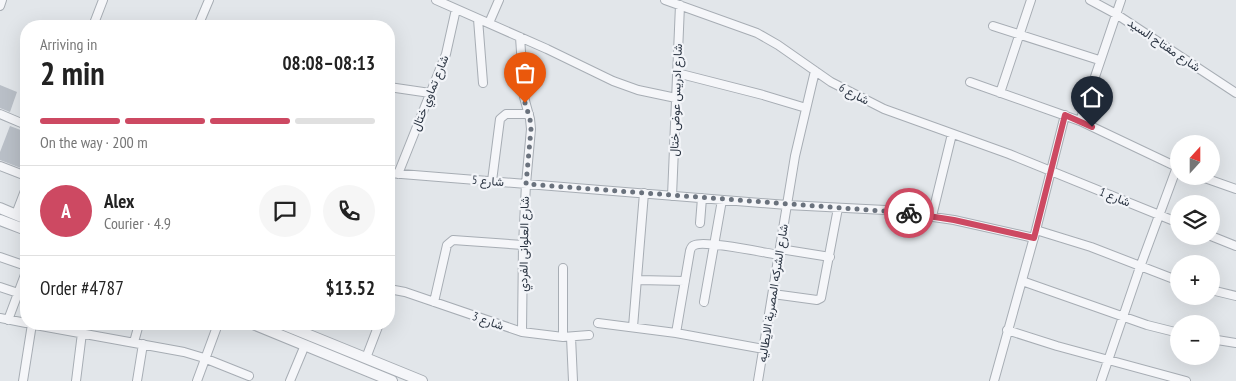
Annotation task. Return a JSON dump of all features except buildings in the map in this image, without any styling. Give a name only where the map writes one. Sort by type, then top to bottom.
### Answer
[{"type":"street","points":[[0,6],[2,0]]},
{"type":"street","points":[[95,20],[103,0]]},
{"type":"street","points":[[201,20],[209,0]]},
{"type":"street","points":[[436,0],[625,86],[676,98]]},
{"type":"street","points":[[489,23],[499,0]]},
{"type":"street","name":"شارع 6","points":[[665,0],[758,33],[815,71],[866,101],[1052,171]]},
{"type":"street","points":[[1000,93],[1031,0]]},
{"type":"street","name":"شارع مفتاح السيد","points":[[1090,0],[1116,14],[1236,93]]},
{"type":"street","points":[[1080,121],[1099,60],[1121,0]]},
{"type":"street","name":"شارع ادريس عوض ختال","points":[[672,196],[680,5]]},
{"type":"street","name":"شارع تماوي ختال","points":[[398,174],[446,54],[456,9]]},
{"type":"street","points":[[478,19],[484,83]]},
{"type":"street","points":[[993,26],[1099,60]]},
{"type":"street","name":"شارع العلوانى الفردي","points":[[520,37],[524,97],[531,129],[523,245],[522,332]]},
{"type":"street","name":"شارع الشركه المصرية الايطاليه","points":[[758,381],[795,156],[815,71]]},
{"type":"street","points":[[677,73],[806,108]]},
{"type":"street","points":[[970,82],[1080,121],[1170,164]]},
{"type":"street","points":[[395,88],[430,93]]},
{"type":"street","points":[[0,114],[20,122]]},
{"type":"street","points":[[492,181],[500,119],[506,114],[529,114]]},
{"type":"street","points":[[994,381],[1052,171],[1065,115]]},
{"type":"street","points":[[932,216],[952,134]]},
{"type":"street","points":[[0,166],[20,174]]},
{"type":"street","name":"شارع 1","points":[[1052,171],[1170,219]]},
{"type":"street","name":"شارع 5","points":[[395,174],[787,205],[885,210],[932,216],[1035,234],[1091,247],[1170,278]]},
{"type":"street","points":[[1220,183],[1236,189]]},
{"type":"street","points":[[1101,381],[1140,267],[1171,185]]},
{"type":"street","points":[[633,327],[644,193]]},
{"type":"street","points":[[700,222],[702,198]]},
{"type":"street","points":[[704,302],[722,200]]},
{"type":"street","points":[[16,214],[20,204]]},
{"type":"street","points":[[0,208],[20,216]]},
{"type":"street","points":[[773,294],[817,300],[821,298],[838,208]]},
{"type":"street","points":[[0,220],[20,228]]},
{"type":"street","points":[[1220,240],[1236,246]]},
{"type":"street","points":[[434,302],[447,245],[450,241],[523,245]]},
{"type":"street","points":[[676,334],[692,246],[697,244],[714,245],[830,257]]},
{"type":"street","points":[[0,257],[20,264]]},
{"type":"street","points":[[563,268],[567,337],[573,381]]},
{"type":"street","points":[[638,280],[685,281]]},
{"type":"street","points":[[1022,282],[1147,325],[1170,331]]},
{"type":"street","points":[[0,287],[18,293]]},
{"type":"street","points":[[20,288],[4,319],[20,322]]},
{"type":"street","points":[[1220,292],[1236,296]]},
{"type":"street","name":"شارع 3","points":[[395,293],[434,302],[522,332],[567,337],[589,335]]},
{"type":"street","points":[[598,323],[764,349]]},
{"type":"street","points":[[23,381],[28,330]]},
{"type":"street","points":[[64,330],[177,350],[204,358],[249,376]]},
{"type":"street","points":[[76,381],[82,330]]},
{"type":"street","points":[[134,342],[137,330]]},
{"type":"street","points":[[197,381],[216,330]]},
{"type":"street","points":[[268,330],[392,381]]},
{"type":"street","points":[[297,330],[422,381]]},
{"type":"street","points":[[366,358],[377,330]]},
{"type":"street","points":[[1007,330],[1186,381]]},
{"type":"street","points":[[1220,340],[1236,343]]},
{"type":"street","points":[[137,381],[143,344]]},
{"type":"street","points":[[290,381],[305,345]]},
{"type":"way so far","points":[[525,103],[531,129],[526,184],[909,213]]},
{"type":"route","points":[[909,213],[954,220],[1034,238],[1065,115],[1092,127]]}]
